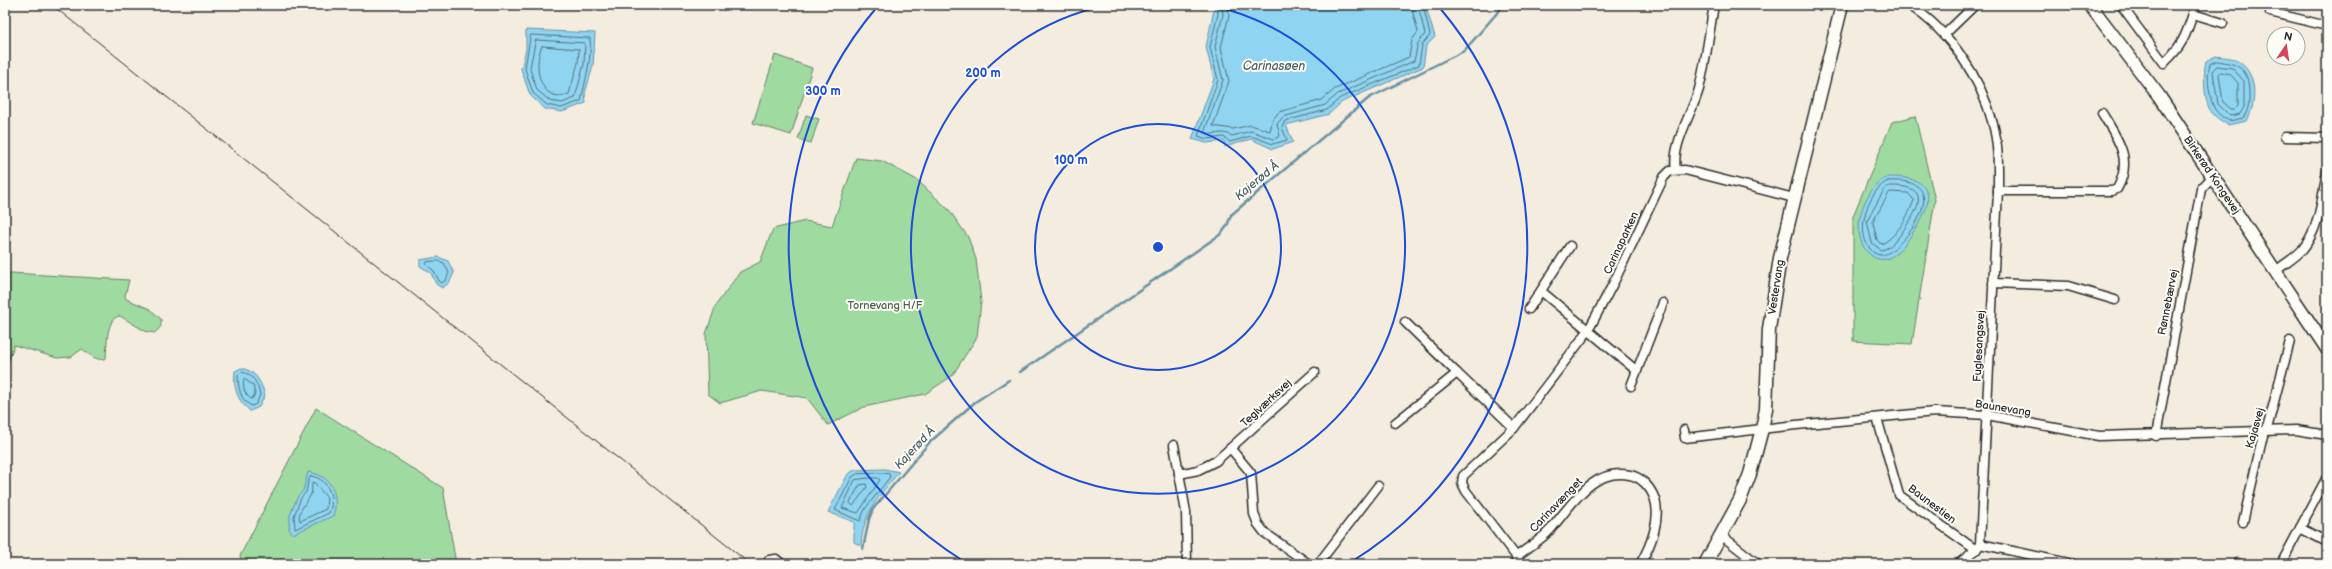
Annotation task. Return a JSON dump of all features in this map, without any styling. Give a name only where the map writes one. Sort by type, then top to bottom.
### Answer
[{"type":"street","points":[[1714,5],[1699,88],[1693,111],[1675,153],[1676,170],[1794,198]]},
{"type":"street","name":"Vestervang","points":[[1705,564],[1740,500],[1750,474],[1762,429],[1766,409],[1769,328],[1780,258],[1842,5]]},
{"type":"street","name":"Fuglesangsvej","points":[[1909,5],[1944,35],[1968,65],[1987,106],[1993,125],[1998,156],[1994,283],[1978,547]]},
{"type":"street","points":[[1944,35],[1975,5]]},
{"type":"street","name":"Birkerød Kongevej","points":[[2090,5],[2159,96],[2327,349]]},
{"type":"street","points":[[2121,5],[2164,63],[2178,50],[2196,5]]},
{"type":"street","points":[[2270,12],[2327,26]]},
{"type":"street","points":[[2192,14],[2223,23]]},
{"type":"street","points":[[1998,191],[2112,191],[2117,189],[2120,184],[2124,161],[2122,145],[2102,113]]},
{"type":"street","points":[[2285,137],[2327,138]]},
{"type":"street","name":"Carinaparken","points":[[1522,564],[1462,483],[1467,472],[1514,428],[1588,331],[1614,282],[1664,177],[1670,171],[1676,170]]},
{"type":"street","points":[[2276,271],[2301,250],[2312,235],[2318,218],[2327,171]]},
{"type":"street","name":"Rønnebærvej","points":[[2156,436],[2201,189],[2213,176]]},
{"type":"street","points":[[1528,309],[1570,246]]},
{"type":"street","points":[[1994,283],[2068,286],[2115,300]]},
{"type":"street","points":[[1541,291],[1637,371]]},
{"type":"street","points":[[1631,386],[1662,303]]},
{"type":"street","points":[[1405,322],[1514,428]]},
{"type":"street","name":"Kajasvej","points":[[2243,522],[2264,431],[2268,425],[2290,341]]},
{"type":"street","name":"Teglværksvej","points":[[1179,474],[1208,466],[1231,449],[1315,372]]},
{"type":"street","points":[[1395,423],[1457,373]]},
{"type":"street","name":"Baunevang","points":[[1684,430],[1685,438],[1935,412],[1986,415],[2099,436],[2156,436],[2296,430],[2327,435]]},
{"type":"street","name":"Baunestien","points":[[1877,418],[1899,495],[1978,547]]},
{"type":"street","points":[[1174,445],[1186,512],[1187,564]]},
{"type":"street","points":[[1231,449],[1251,472],[1254,514],[1258,524],[1265,533],[1308,564]]},
{"type":"street","name":"Carinavænget","points":[[1516,557],[1549,532],[1577,497],[1595,481],[1608,475],[1621,473],[1635,476],[1646,484],[1654,498],[1656,517],[1654,529],[1646,555],[1640,564]]},
{"type":"street","points":[[2280,564],[2327,477]]},
{"type":"street","points":[[1318,564],[1378,486]]},
{"type":"street","points":[[2300,528],[2327,542]]},
{"type":"street","points":[[1721,536],[1758,564]]},
{"type":"street","points":[[1958,564],[1978,547],[2073,564]]},
{"type":"street","points":[[769,560],[776,559],[782,564]]},
{"type":"green space","points":[[775,55],[812,68],[791,135],[753,123]]},
{"type":"green space","points":[[806,115],[819,119],[811,143],[798,139]]},
{"type":"green space","points":[[1915,116],[1935,200],[1912,344],[1853,341],[1853,216],[1892,122]]},
{"type":"green space","name":"Tornevang H/F","points":[[856,158],[882,161],[917,180],[949,210],[968,237],[976,259],[981,302],[977,337],[952,376],[925,394],[864,407],[828,425],[807,398],[762,391],[720,403],[708,394],[706,334],[716,305],[740,272],[760,262],[773,229],[805,221],[832,226]]},
{"type":"green space","points":[[11,273],[129,280],[125,296],[126,299],[150,309],[161,319],[161,325],[154,333],[145,331],[120,316],[115,318],[112,321],[108,333],[106,358],[103,359],[97,359],[82,349],[71,357],[57,358],[14,345],[5,372],[5,274]]},
{"type":"green space","points":[[316,408],[443,488],[456,564],[243,564],[240,556]]},
{"type":"water","name":"Carinasøen","points":[[1215,5],[1428,5],[1426,7],[1435,37],[1426,46],[1423,67],[1342,102],[1329,114],[1286,125],[1293,142],[1273,149],[1251,139],[1225,147],[1224,141],[1206,143],[1192,139],[1214,79],[1206,47]]},
{"type":"water","points":[[526,30],[595,33],[593,66],[585,93],[586,103],[562,112],[545,109],[530,95],[521,69],[526,49]]},
{"type":"water","points":[[2216,56],[2235,60],[2244,66],[2249,72],[2254,88],[2254,97],[2253,105],[2247,121],[2228,125],[2215,116],[2209,108],[2205,91],[2205,66],[2206,61]]},
{"type":"water","points":[[5,106],[9,121],[7,133],[5,133]]},
{"type":"water","points":[[1888,177],[1914,180],[1922,185],[1926,191],[1928,199],[1921,219],[1903,246],[1897,253],[1889,258],[1880,259],[1872,256],[1864,248],[1860,237],[1859,226],[1865,202],[1871,191]]},
{"type":"water","points":[[438,257],[448,261],[454,273],[449,283],[442,288],[436,284],[431,273],[420,266],[420,260]]},
{"type":"water","points":[[241,368],[254,374],[262,386],[265,395],[259,407],[250,411],[239,398],[235,388],[235,371]]},
{"type":"water","points":[[885,469],[899,472],[884,489],[868,515],[862,534],[861,546],[854,542],[854,522],[828,512],[848,474],[855,470]]},
{"type":"water","points":[[308,472],[323,477],[328,481],[334,493],[335,508],[333,516],[293,534],[289,529],[290,515],[298,496],[303,491]]},
{"type":"waterway","name":"Kajerød Å","points":[[1020,372],[1221,234],[1227,226],[1231,215],[1369,98],[1464,51],[1504,5]]},
{"type":"waterway","name":"Kajerød Å","points":[[863,549],[869,519],[873,509],[929,443],[975,402],[1009,380]]},
{"type":"tram line","points":[[52,5],[750,564]]}]
